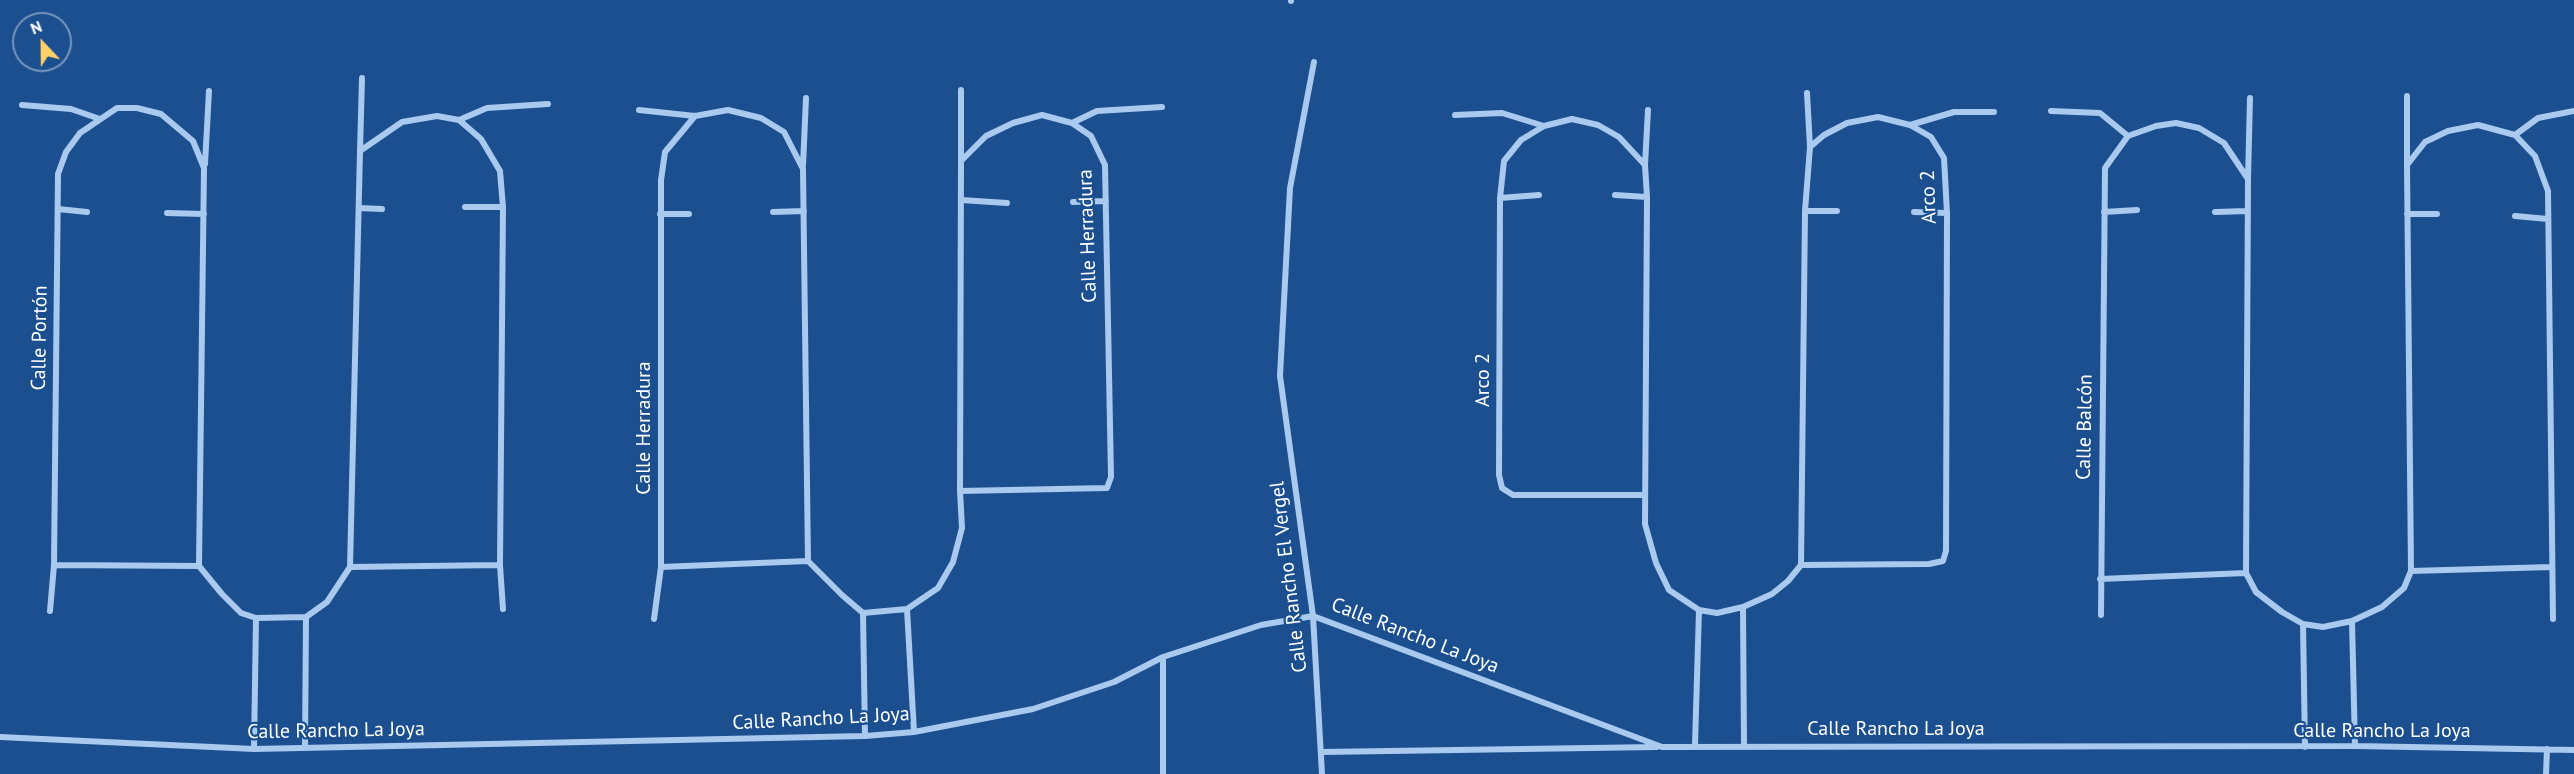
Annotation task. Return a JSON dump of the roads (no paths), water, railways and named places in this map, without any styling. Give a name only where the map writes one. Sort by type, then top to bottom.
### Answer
[{"type":"street","name":"Calle Rancho El Vergel","points":[[1314,62],[1290,188],[1280,376],[1313,616],[1322,774]]},
{"type":"street","points":[[54,565],[199,566],[241,613],[256,618],[306,617],[327,602],[350,567],[362,78]]},
{"type":"street","points":[[806,98],[803,169],[808,561],[863,613],[907,609],[938,588],[953,562],[962,528],[960,491],[961,90]]},
{"type":"street","name":"Calle Portón","points":[[199,566],[204,168],[209,91]]},
{"type":"street","points":[[1648,110],[1645,165],[1647,197],[1645,524],[1656,563],[1669,590],[1699,610],[1717,613],[1743,607],[1772,594],[1788,581],[1801,565],[1805,211],[1810,147],[1807,93]]},
{"type":"street","points":[[2250,98],[2246,573],[2256,592],[2303,624],[2323,627],[2352,621],[2382,607],[2404,588],[2411,571],[2407,96]]},
{"type":"street","points":[[459,120],[487,108],[548,104]]},
{"type":"street","points":[[22,105],[71,109],[100,119]]},
{"type":"street","points":[[1072,123],[1097,111],[1162,107]]},
{"type":"street","name":"Calle Portón","points":[[51,611],[54,565],[58,174],[66,152],[80,133],[117,108],[137,108],[161,114],[194,141],[204,168]]},
{"type":"street","points":[[639,110],[695,116],[728,110],[761,118],[784,132],[803,169]]},
{"type":"street","points":[[2051,111],[2100,113],[2128,136],[2156,126],[2176,123],[2199,128],[2224,143],[2248,179]]},
{"type":"street","points":[[2515,135],[2538,118],[2574,111]]},
{"type":"street","points":[[1910,124],[1954,112],[1994,112]]},
{"type":"street","points":[[1455,115],[1502,113],[1544,126]]},
{"type":"street","name":"Calle Herradura","points":[[960,491],[1107,488],[1111,477],[1105,165],[1090,136],[1072,123],[1042,115],[1013,123],[986,136],[961,160]]},
{"type":"street","points":[[360,151],[402,122],[436,116],[459,120],[481,139],[500,171],[503,207],[500,565],[503,609]]},
{"type":"street","name":"Calle Herradura","points":[[654,619],[661,567],[661,180],[665,152],[695,116]]},
{"type":"street","name":"Arco 2","points":[[1801,565],[1929,564],[1943,561],[1946,551],[1947,213],[1944,158],[1931,137],[1910,124],[1878,117],[1847,123],[1824,135],[1810,147]]},
{"type":"street","name":"Arco 2","points":[[1644,495],[1513,495],[1502,489],[1499,475],[1500,198],[1504,161],[1521,140],[1544,126],[1572,119],[1598,125],[1619,137],[1645,165]]},
{"type":"street","points":[[2407,165],[2425,142],[2448,131],[2478,125],[2515,135],[2535,156],[2548,191],[2553,619]]},
{"type":"street","name":"Calle Balcón","points":[[2101,615],[2105,168],[2128,136]]},
{"type":"street","points":[[1500,198],[1539,195]]},
{"type":"street","points":[[1615,195],[1647,197]]},
{"type":"street","points":[[961,200],[1007,203]]},
{"type":"street","points":[[1073,202],[1106,201]]},
{"type":"street","points":[[465,207],[503,207]]},
{"type":"street","points":[[359,208],[382,209]]},
{"type":"street","points":[[58,209],[87,212]]},
{"type":"street","points":[[773,212],[804,210]]},
{"type":"street","points":[[2104,212],[2137,210]]},
{"type":"street","points":[[1805,211],[1837,211]]},
{"type":"street","points":[[2215,212],[2248,211]]},
{"type":"street","points":[[1914,212],[1947,213]]},
{"type":"street","points":[[167,213],[204,214]]},
{"type":"street","points":[[660,214],[689,214]]},
{"type":"street","points":[[2407,214],[2437,214]]},
{"type":"street","points":[[2515,216],[2548,219]]},
{"type":"street","points":[[661,567],[808,561]]},
{"type":"street","points":[[350,567],[500,565]]},
{"type":"street","points":[[2411,571],[2551,567]]},
{"type":"street","points":[[2100,579],[2246,573]]},
{"type":"street","points":[[1743,607],[1744,746]]},
{"type":"street","points":[[907,609],[914,732]]},
{"type":"street","points":[[1695,745],[1699,610]]},
{"type":"street","points":[[863,613],[865,736]]},
{"type":"street","name":"Calle Rancho La Joya","points":[[0,737],[254,749],[865,736],[914,732],[1033,709],[1114,682],[1163,657],[1261,625],[1313,616],[1662,747],[1695,745],[2355,746],[2574,750]]},
{"type":"street","points":[[305,748],[306,617]]},
{"type":"street","points":[[254,749],[256,618]]},
{"type":"street","points":[[2352,621],[2355,746]]},
{"type":"street","points":[[2303,624],[2305,747]]},
{"type":"street","points":[[1163,657],[1163,774]]},
{"type":"street","points":[[1322,752],[1662,747]]},
{"type":"street","points":[[2546,774],[2547,749]]}]
